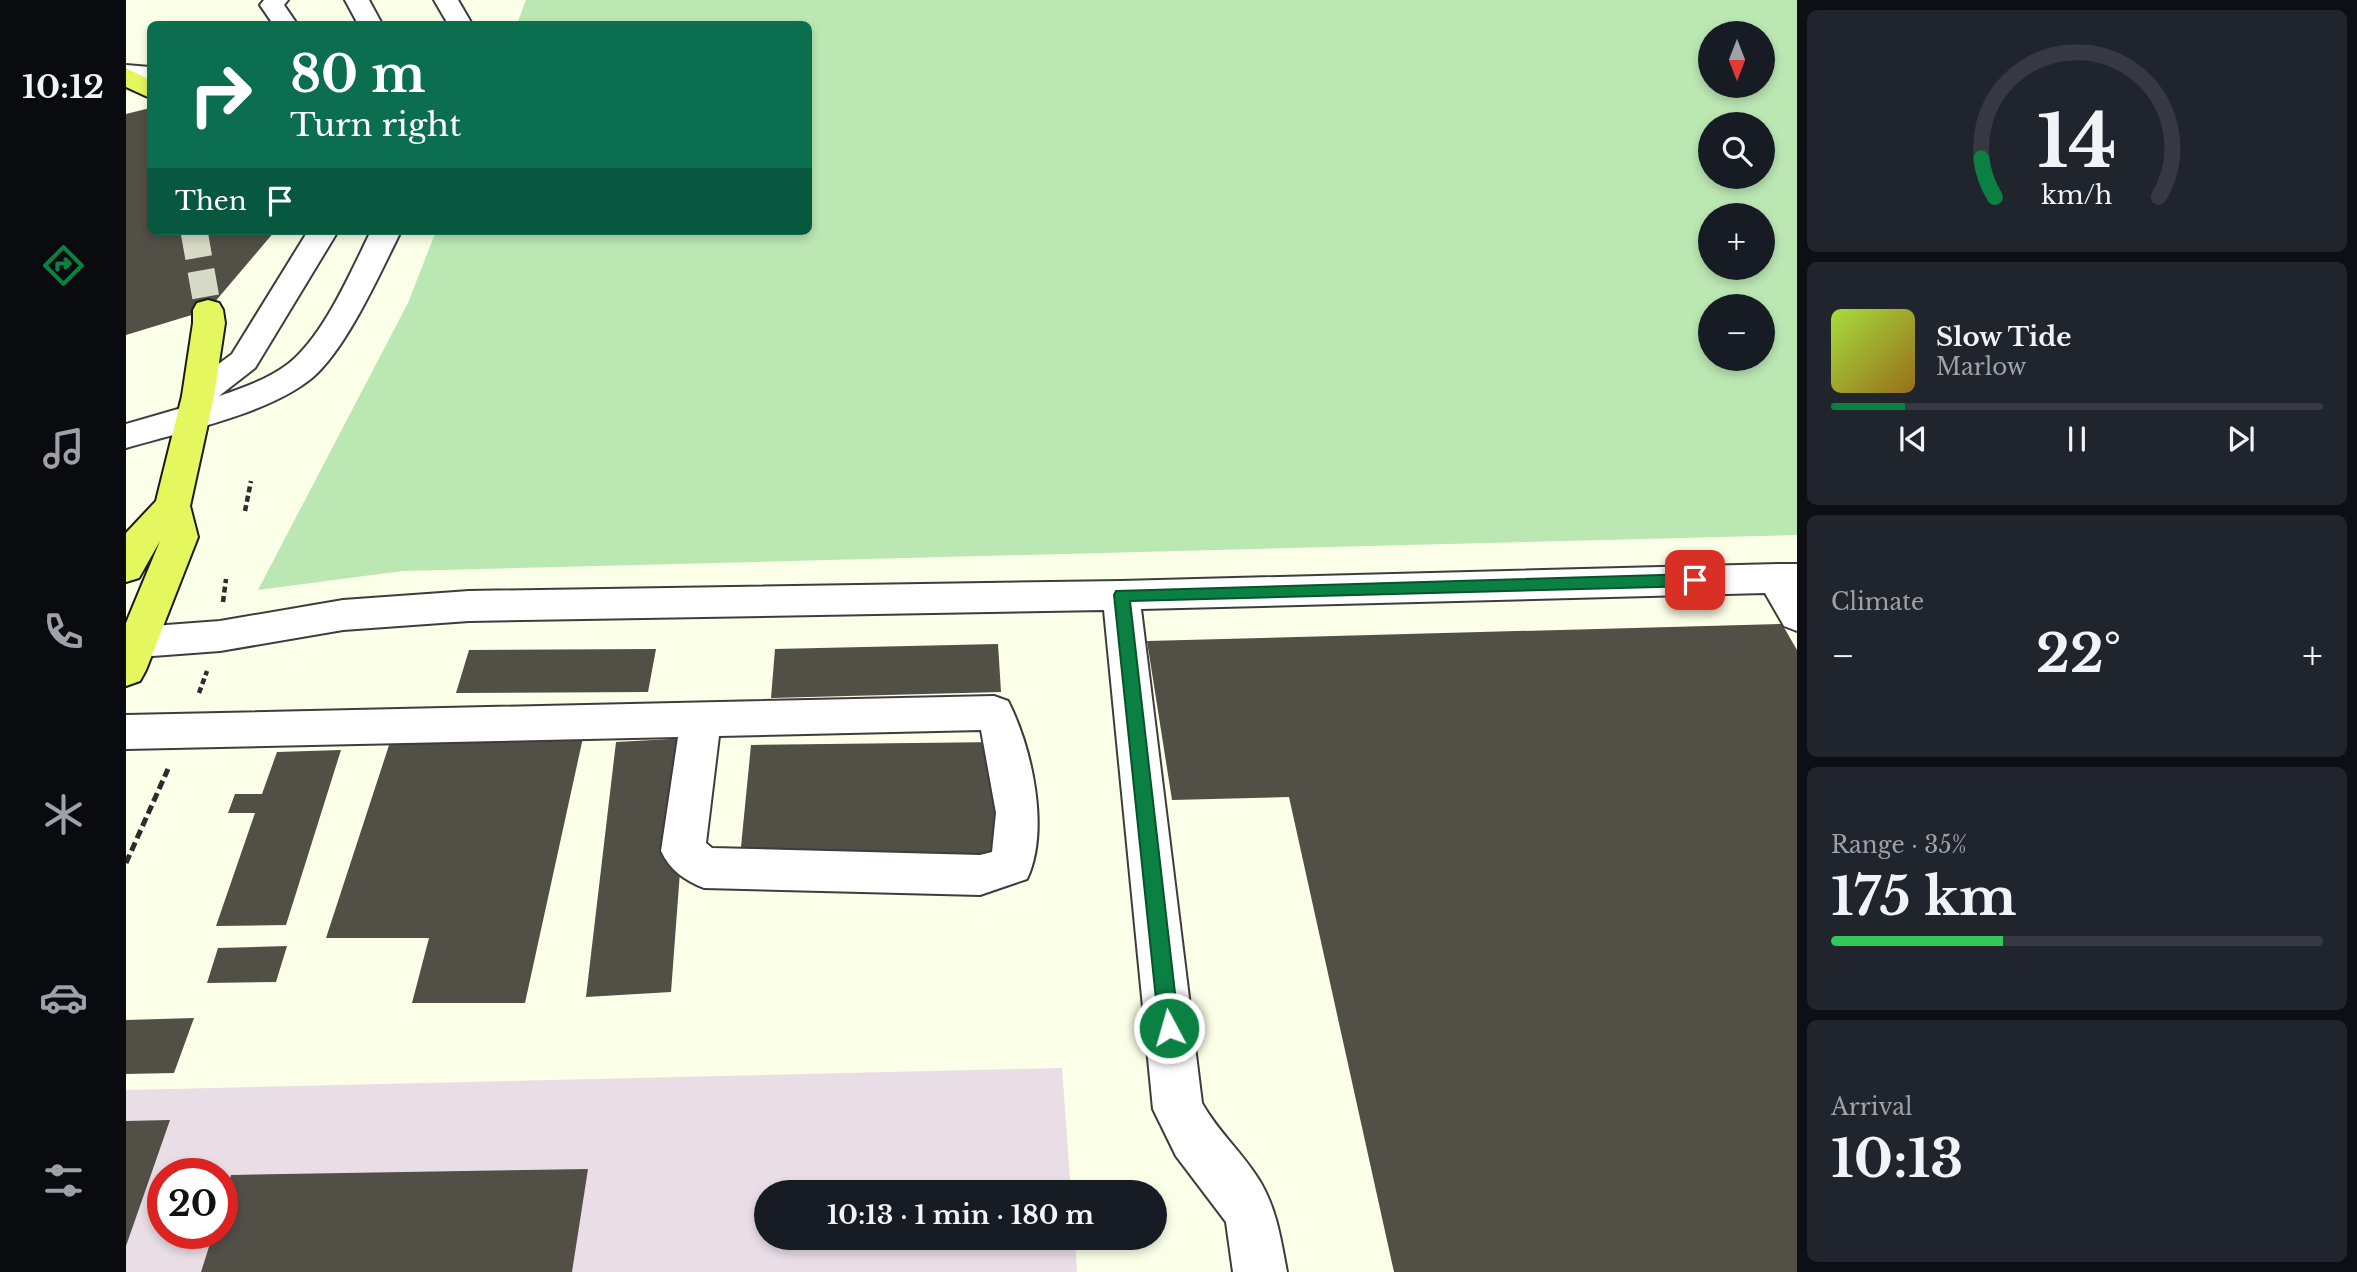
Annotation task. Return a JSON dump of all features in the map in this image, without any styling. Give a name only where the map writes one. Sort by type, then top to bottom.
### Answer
[{"type":"main road","points":[[126,74],[147,88]]},
{"type":"main road","points":[[129,652],[173,537],[209,323],[208,310]]},
{"type":"main road","points":[[129,555],[173,537]]},
{"type":"street","points":[[275,0],[272,5],[283,21]]},
{"type":"street","points":[[357,0],[368,21]]},
{"type":"street","points":[[446,0],[458,21]]},
{"type":"street","points":[[126,65],[147,65]]},
{"type":"street","points":[[126,74],[147,74]]},
{"type":"street","points":[[195,406],[244,361],[321,235]]},
{"type":"street","points":[[126,436],[195,406],[280,384],[301,370],[321,347],[384,235]]},
{"type":"street","points":[[129,555],[173,537]]},
{"type":"street","points":[[129,652],[343,615],[469,606],[1121,595],[1787,578],[1797,616]]},
{"type":"street","points":[[1121,595],[1178,1109],[1194,1138],[1241,1198],[1251,1217],[1260,1272]]},
{"type":"street","points":[[126,733],[994,713],[1003,734],[1017,813],[1012,865],[980,875],[704,868],[683,851],[701,720]]},
{"type":"path","points":[[244,511],[251,481]]},
{"type":"shaded area","points":[[1062,1068],[1070,1180],[754,1180],[754,1250],[1076,1250],[1077,1272],[126,1272],[126,1090]]},
{"type":"green space","points":[[526,0],[1797,0],[1797,535],[402,571],[258,590],[408,303],[434,235],[812,235],[812,21],[518,21]]},
{"type":"building","points":[[147,109],[147,235],[272,235],[208,310],[126,335],[126,114]]},
{"type":"building","points":[[1782,624],[1797,650],[1797,1272],[1394,1272],[1289,797],[1172,800],[1147,641]]},
{"type":"building","points":[[998,644],[1001,692],[771,698],[775,649]]},
{"type":"building","points":[[656,649],[648,692],[456,693],[469,650]]},
{"type":"building","points":[[393,733],[584,733],[525,1003],[412,1003],[429,938],[326,938]]},
{"type":"building","points":[[690,738],[671,992],[586,997],[616,742]]},
{"type":"building","points":[[1000,742],[1005,854],[740,857],[751,745]]},
{"type":"building","points":[[341,750],[286,925],[216,926],[255,813],[228,813],[235,794],[262,794],[277,752]]},
{"type":"building","points":[[287,946],[276,982],[207,983],[218,948]]},
{"type":"building","points":[[194,1018],[174,1073],[126,1074],[126,1020]]},
{"type":"building","points":[[170,1120],[157,1158],[147,1158],[147,1186],[126,1246],[126,1121]]},
{"type":"building","points":[[588,1169],[572,1272],[201,1272],[208,1249],[238,1249],[238,1175]]},
{"type":"tunnel","points":[[195,235],[208,310]]},
{"type":"route","points":[[1169,1028],[1121,595],[1695,580]]}]
